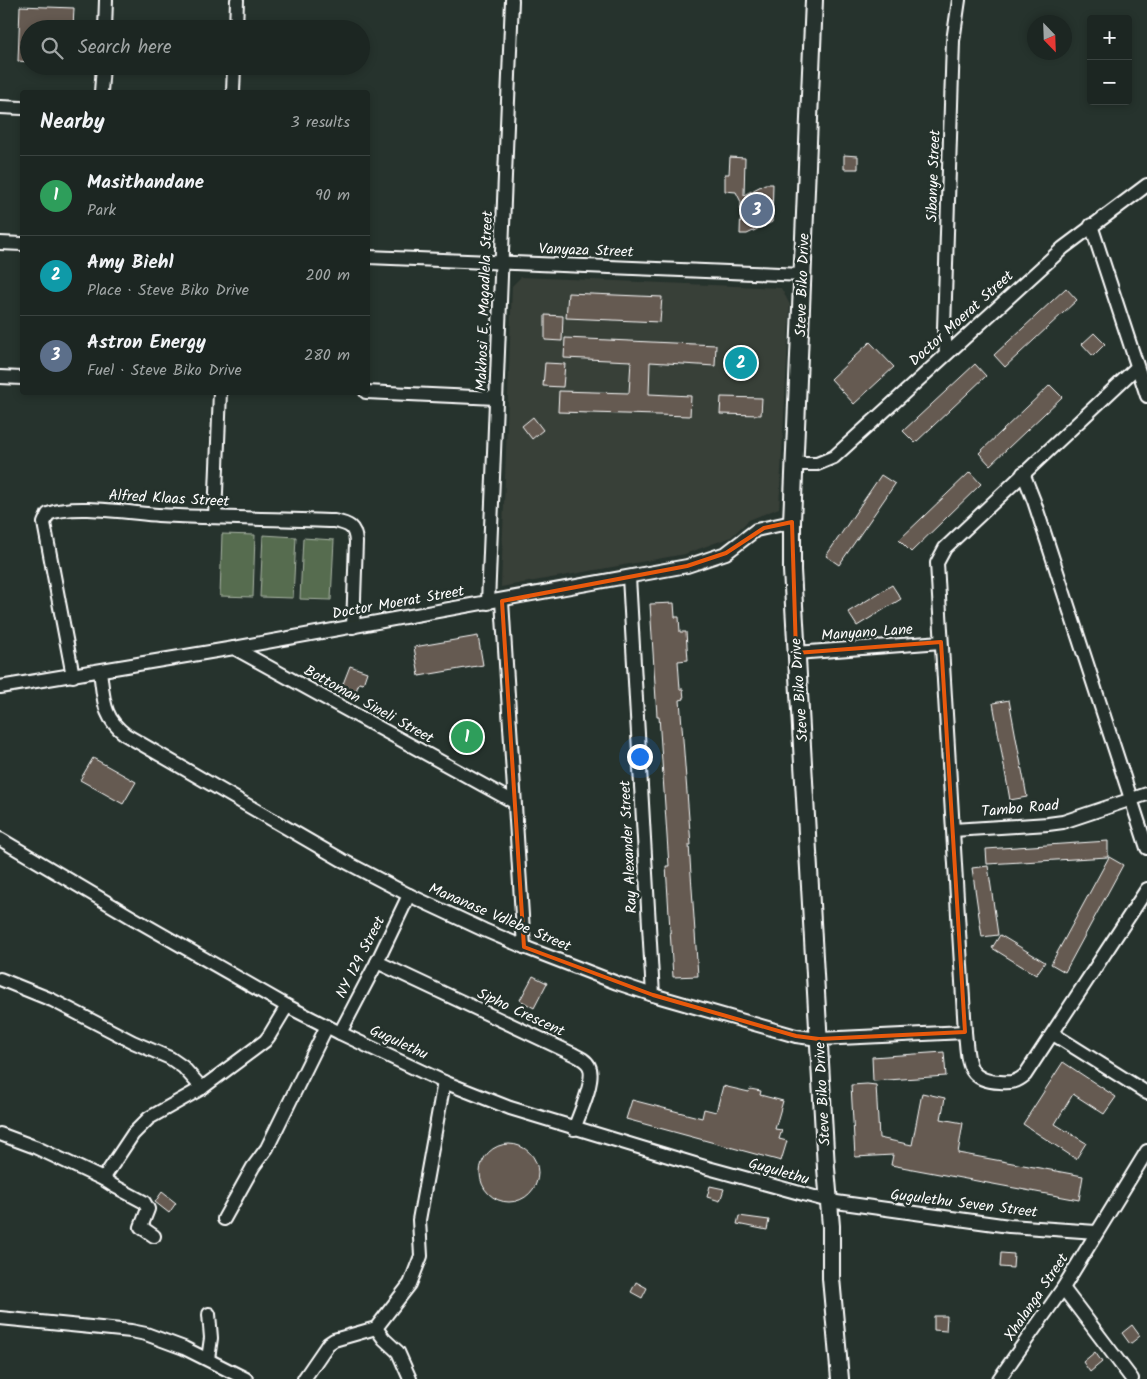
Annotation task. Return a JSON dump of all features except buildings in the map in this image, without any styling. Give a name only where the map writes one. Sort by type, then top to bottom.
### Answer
[{"type":"main road","name":"Steve Biko Drive","points":[[814,0],[792,522],[796,653],[820,1039],[826,1168],[823,1200],[840,1379]]},
{"type":"street","points":[[105,20],[106,0]]},
{"type":"street","points":[[236,20],[237,0]]},
{"type":"street","name":"Makhosi E. Magadlela Street","points":[[488,603],[512,0]]},
{"type":"street","name":"Sibanye Street","points":[[946,353],[944,329],[954,40],[959,0]]},
{"type":"street","points":[[102,90],[103,75]]},
{"type":"street","points":[[234,75],[234,90]]},
{"type":"street","points":[[0,107],[20,108]]},
{"type":"street","name":"Doctor Moerat Street","points":[[795,464],[818,464],[834,456],[1063,248],[1147,185]]},
{"type":"street","points":[[1091,226],[1147,396]]},
{"type":"street","points":[[0,243],[20,244]]},
{"type":"street","name":"Vanyaza Street","points":[[370,257],[803,275]]},
{"type":"street","points":[[1137,367],[945,548],[940,555],[937,567],[965,1032],[971,1070],[977,1077],[990,1082],[1010,1083],[1018,1081],[1025,1074],[1147,889]]},
{"type":"street","points":[[0,377],[20,378]]},
{"type":"street","points":[[370,392],[496,398]]},
{"type":"street","points":[[214,517],[220,395]]},
{"type":"street","points":[[1023,473],[1034,501],[1147,848]]},
{"type":"street","name":"Alfred Klaas Street","points":[[73,676],[44,523],[48,514],[61,510],[78,509],[346,523],[355,533],[356,542],[353,627]]},
{"type":"street","name":"Doctor Moerat Street","points":[[0,688],[502,601],[688,566],[726,553],[756,530],[792,522]]},
{"type":"street","name":"Ray Alexander Street","points":[[629,578],[654,995]]},
{"type":"street","points":[[502,601],[524,947]]},
{"type":"street","name":"Manyano Lane","points":[[796,653],[941,642]]},
{"type":"street","name":"Bottoman Sineli Street","points":[[234,648],[514,802]]},
{"type":"street","name":"Mananase Vdlebe Street","points":[[100,671],[107,713],[116,727],[126,735],[342,860],[408,895],[524,947],[654,995],[782,1033],[820,1039],[965,1032]]},
{"type":"street","name":"Tambo Road","points":[[953,830],[1063,822],[1147,794]]},
{"type":"street","name":"Gugulethu","points":[[0,839],[287,1006],[444,1082],[510,1108],[574,1129],[823,1200]]},
{"type":"street","name":"NY 129 Street","points":[[340,1033],[377,962],[408,895]]},
{"type":"street","name":"Sipho Crescent","points":[[377,962],[573,1054],[586,1062],[590,1070],[590,1082],[574,1129]]},
{"type":"street","points":[[0,979],[52,1000],[133,1042],[170,1058],[183,1067],[202,1088]]},
{"type":"street","points":[[103,1179],[140,1125],[202,1088],[265,1041],[287,1006]]},
{"type":"street","points":[[224,1220],[253,1167],[267,1148],[327,1026]]},
{"type":"street","points":[[1053,1034],[1147,1093]]},
{"type":"street","points":[[304,1379],[328,1344],[334,1340],[376,1328],[410,1284],[419,1264],[419,1220],[444,1082]]},
{"type":"street","points":[[0,1134],[35,1147],[103,1179],[146,1203],[148,1209],[141,1227],[154,1236]]},
{"type":"street","name":"Xhalanga Street","points":[[1000,1379],[1063,1288],[1147,1150]]},
{"type":"street","name":"Gugulethu Seven Street","points":[[823,1200],[1009,1226],[1096,1232]]},
{"type":"street","points":[[1063,1288],[1132,1379]]},
{"type":"street","points":[[208,1359],[211,1338],[209,1314]]},
{"type":"street","points":[[0,1318],[146,1334],[208,1359],[246,1379]]},
{"type":"street","points":[[376,1328],[384,1339],[398,1352],[410,1379]]},
{"type":"highlighted area","points":[[792,522],[796,653],[941,642],[965,1032],[819,1039],[796,1036],[653,995],[524,947],[502,601],[687,566],[726,553],[764,528]]},
{"type":"shaded area","points":[[521,277],[781,288],[790,305],[779,508],[749,520],[731,537],[685,554],[501,587],[512,286]]},
{"type":"green space","points":[[222,534],[255,535],[253,597],[220,596]]},
{"type":"green space","points":[[263,535],[296,537],[293,598],[260,597]]},
{"type":"green space","points":[[303,538],[334,540],[331,600],[300,599]]},
{"type":"place","name":"Astron Energy","points":[[757,210]]},
{"type":"place","name":"Amy Biehl","points":[[741,363]]},
{"type":"place","name":"Masithandane","points":[[467,737]]}]
